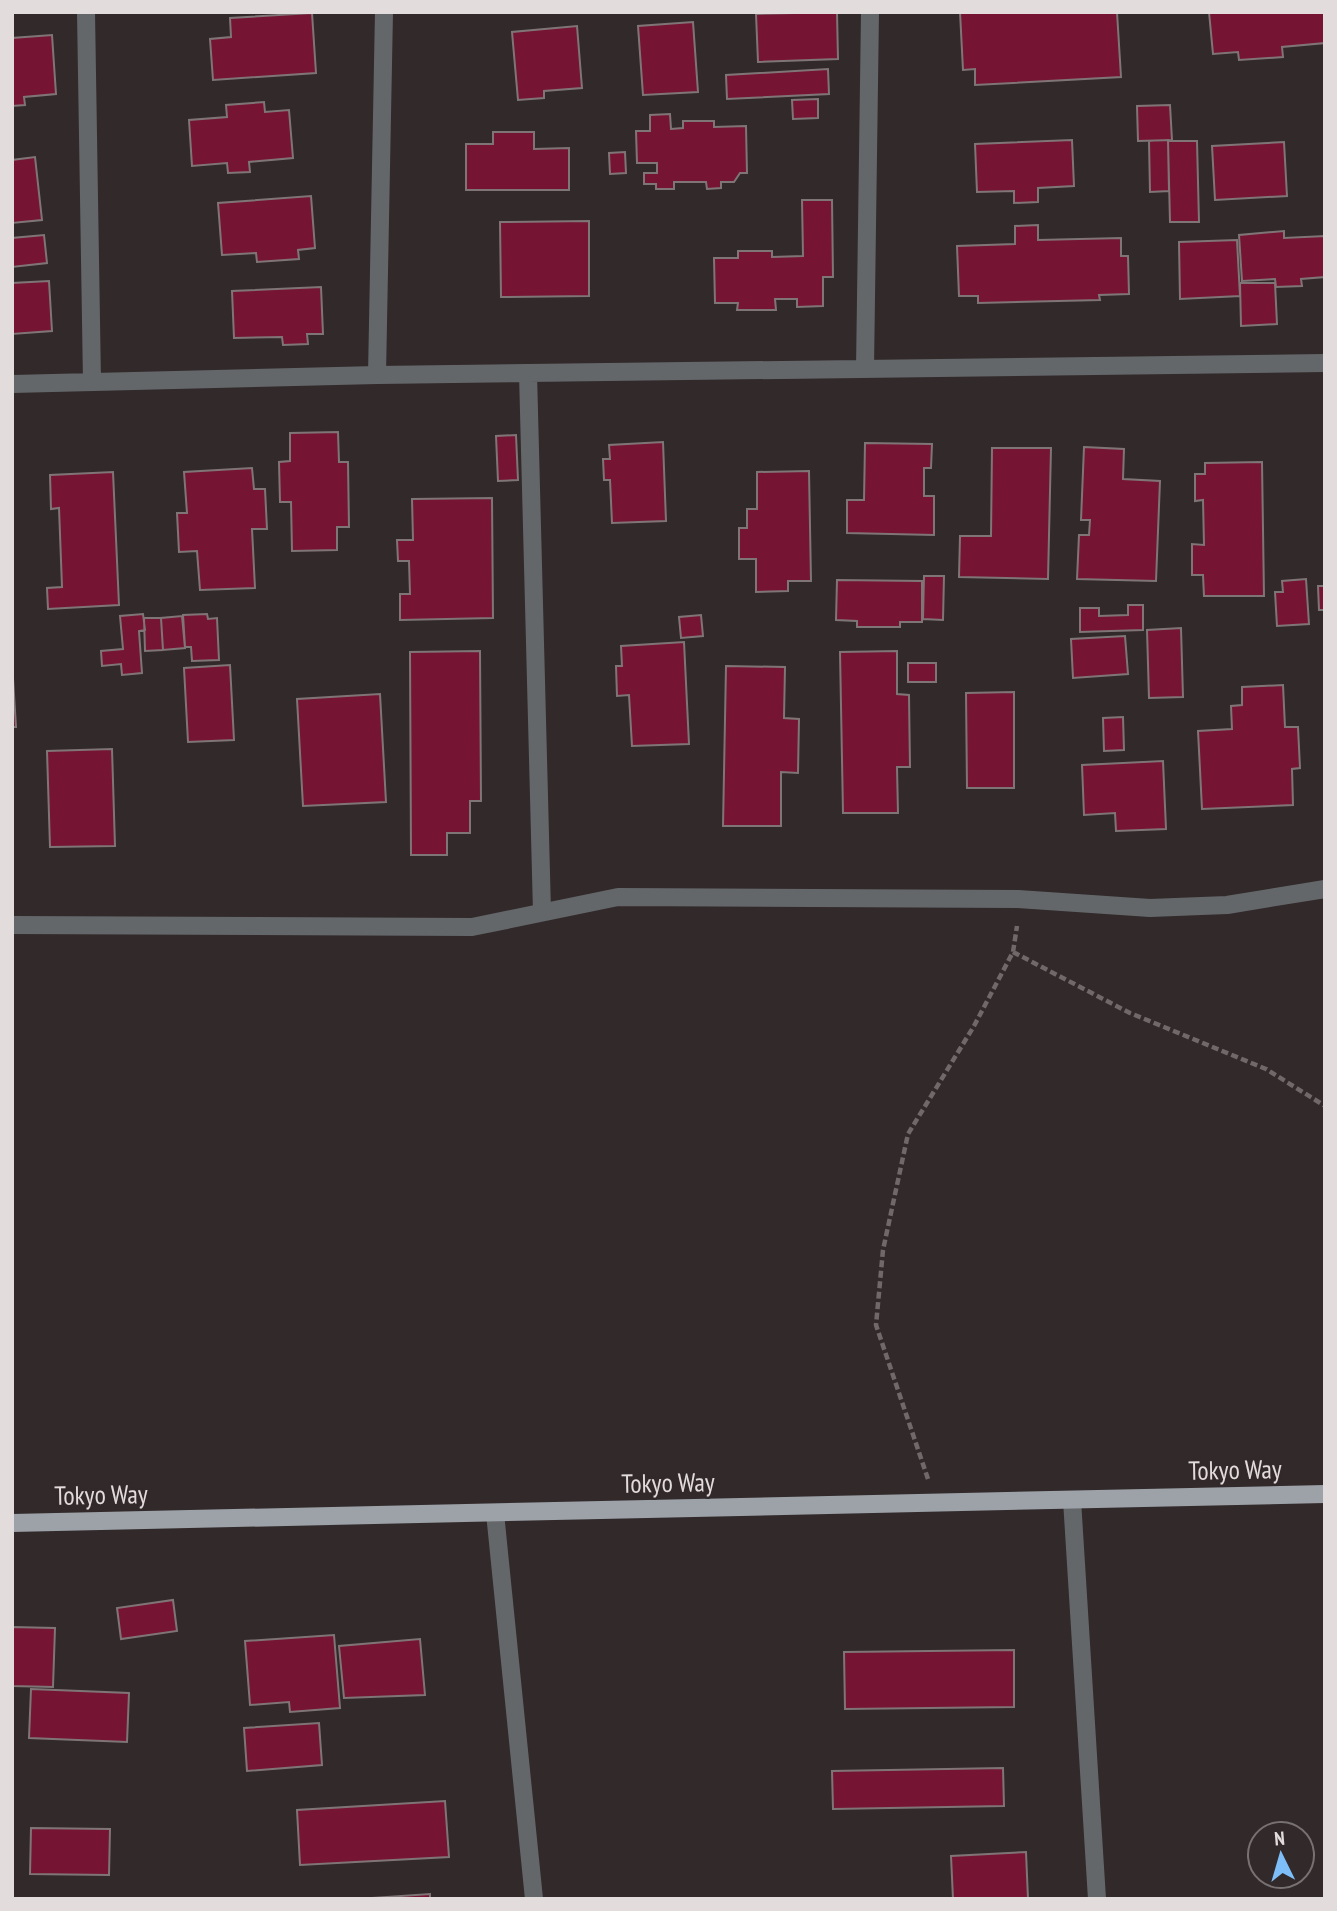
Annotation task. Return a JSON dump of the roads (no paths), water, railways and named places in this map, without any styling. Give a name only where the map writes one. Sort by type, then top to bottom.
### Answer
[{"type":"main road","name":"Tokyo Way","points":[[12,1523],[1325,1494]]},
{"type":"street","points":[[86,12],[92,382]]},
{"type":"street","points":[[377,375],[384,12]]},
{"type":"street","points":[[865,369],[870,12]]},
{"type":"street","points":[[12,384],[377,375],[1325,363]]},
{"type":"street","points":[[528,373],[542,912]]},
{"type":"street","points":[[12,925],[472,926],[618,897],[1018,899],[1150,908],[1227,905],[1325,889]]},
{"type":"street","points":[[1072,1500],[1097,1899]]},
{"type":"street","points":[[495,1513],[534,1899]]}]
